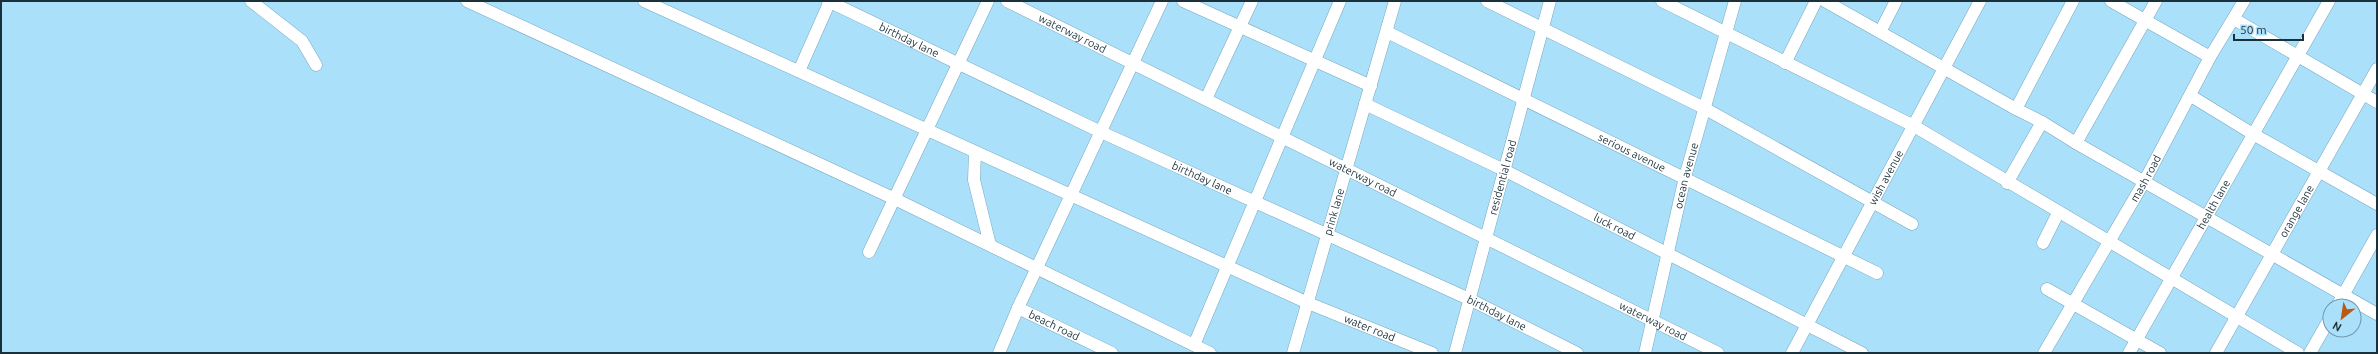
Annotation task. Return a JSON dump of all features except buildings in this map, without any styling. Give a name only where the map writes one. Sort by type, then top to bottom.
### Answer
[{"type":"street","points":[[251,1],[302,41],[316,64]]},
{"type":"street","points":[[467,1],[895,199],[1210,353]]},
{"type":"street","name":"water road","points":[[644,1],[1227,267],[1308,303],[1432,353]]},
{"type":"street","points":[[798,71],[829,1]]},
{"type":"street","name":"birthday lane","points":[[829,1],[1101,132],[1469,299],[1577,353]]},
{"type":"street","points":[[869,252],[988,1]]},
{"type":"street","name":"waterway road","points":[[1007,1],[1718,353]]},
{"type":"street","points":[[999,353],[1018,308],[1162,1]]},
{"type":"street","points":[[1183,1],[1371,86]]},
{"type":"street","points":[[1206,99],[1252,1]]},
{"type":"street","points":[[1194,345],[1340,1]]},
{"type":"street","name":"prink lane","points":[[1293,353],[1326,234],[1395,1]]},
{"type":"street","points":[[1487,1],[1704,108],[1874,201],[1912,224]]},
{"type":"street","name":"residential road","points":[[1455,353],[1550,1]]},
{"type":"street","points":[[1662,1],[1725,34],[1914,126],[2007,183],[2109,241],[2298,353]]},
{"type":"street","name":"ocean avenue","points":[[1645,353],[1666,253],[1734,1]]},
{"type":"street","points":[[1786,63],[1816,1]]},
{"type":"street","points":[[1825,1],[2016,110],[2042,122],[2144,182],[2377,314]]},
{"type":"street","points":[[1880,32],[1896,1]]},
{"type":"street","name":"wish avenue","points":[[1792,353],[1980,1]]},
{"type":"street","points":[[2016,110],[2073,1]]},
{"type":"street","points":[[2111,1],[2210,57]]},
{"type":"street","points":[[2076,143],[2156,1]]},
{"type":"street","name":"mash road","points":[[2044,353],[2144,182],[2191,96],[2210,57],[2244,1]]},
{"type":"street","name":"health lane","points":[[2128,353],[2329,1]]},
{"type":"street","points":[[2234,19],[2377,102]]},
{"type":"street","name":"serious avenue","points":[[1387,32],[1877,273]]},
{"type":"street","name":"orange lane","points":[[2216,353],[2377,69]]},
{"type":"street","points":[[2191,96],[2253,134],[2377,204]]},
{"type":"street","name":"luck road","points":[[1365,104],[1504,170],[1862,353]]},
{"type":"street","points":[[2007,183],[2042,122]]},
{"type":"street","points":[[975,152],[974,180],[990,246]]},
{"type":"street","points":[[2043,242],[2058,213]]},
{"type":"street","points":[[2341,298],[2377,235]]},
{"type":"street","points":[[2047,289],[2160,353]]},
{"type":"street","name":"beach road","points":[[1018,308],[1112,353]]},
{"type":"street","points":[[2310,353],[2322,332]]}]
